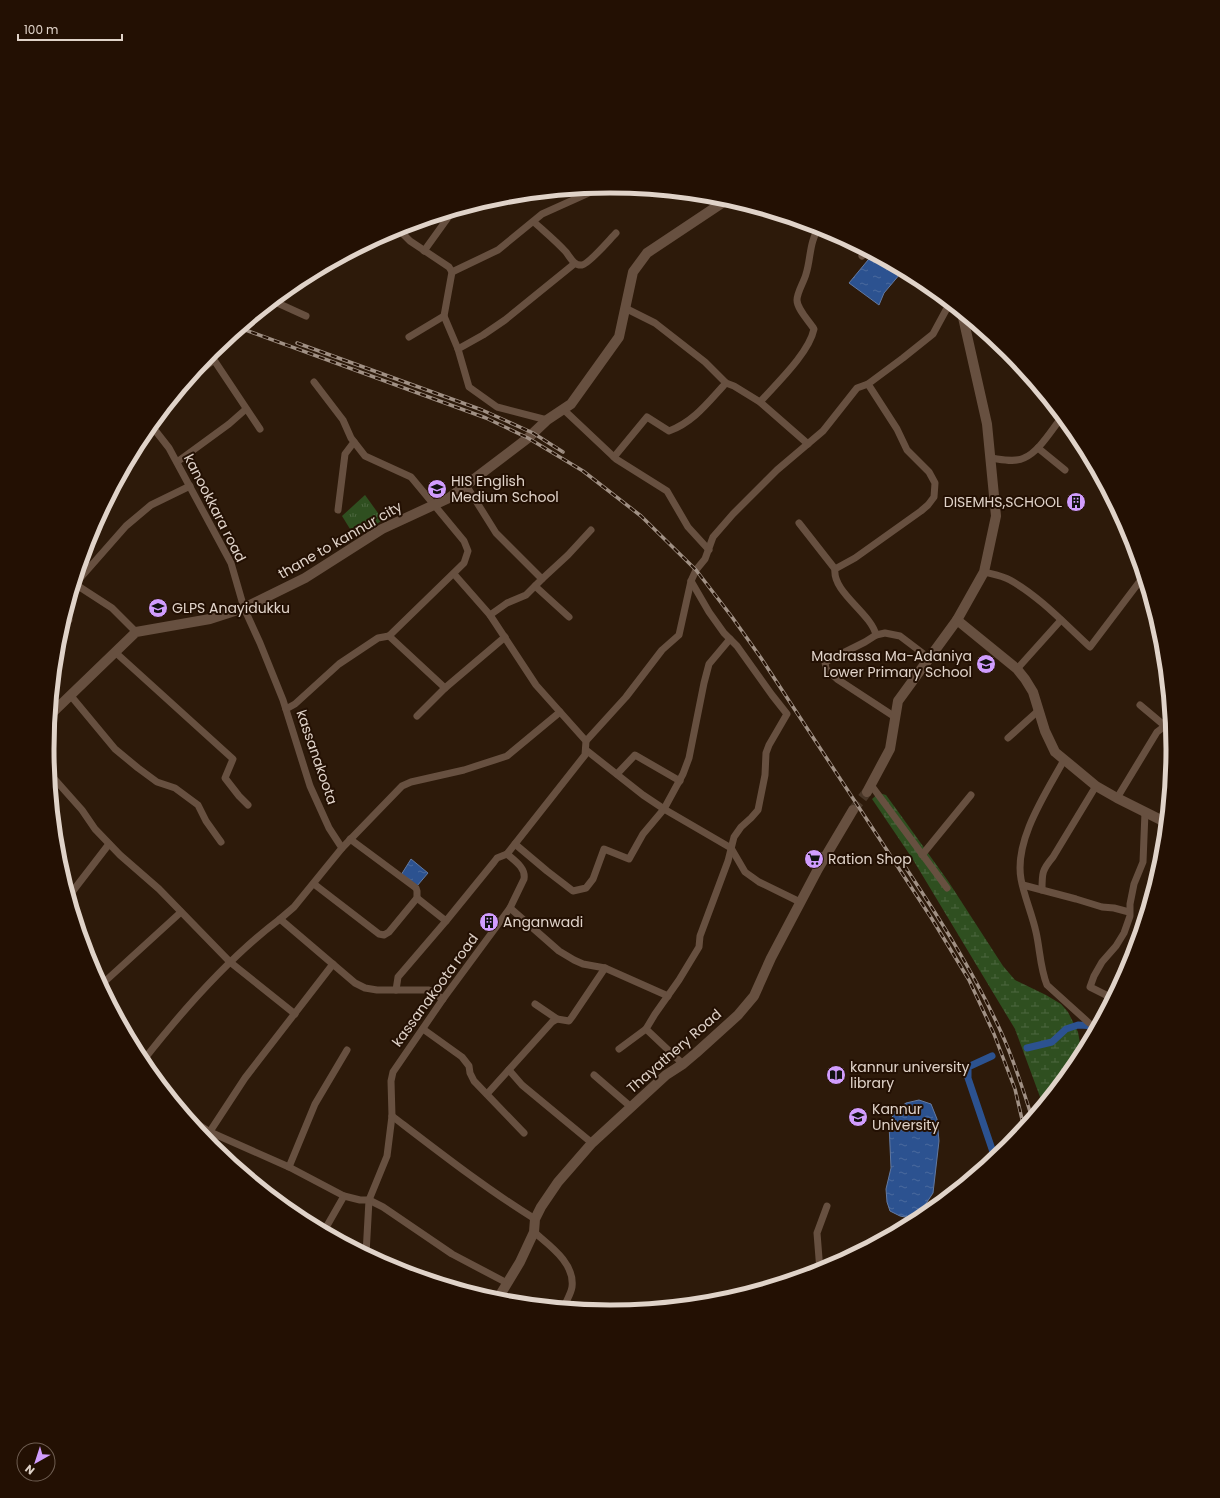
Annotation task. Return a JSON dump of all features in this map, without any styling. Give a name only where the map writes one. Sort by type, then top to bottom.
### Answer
[{"type":"street","points":[[452,272],[498,250],[542,214],[587,194]]},
{"type":"street","name":"thane to kannur city","points":[[136,632],[210,619],[244,608],[305,578],[382,529],[449,498],[528,438],[547,420],[571,404],[619,337],[634,272],[647,252],[720,204]]},
{"type":"street","points":[[424,251],[448,218]]},
{"type":"street","points":[[534,222],[561,246],[574,264],[580,265],[584,264],[616,233]]},
{"type":"street","points":[[402,233],[410,241],[449,267],[452,272],[444,316],[458,350],[466,380],[471,389],[497,406],[547,420]]},
{"type":"street","points":[[760,402],[799,357],[812,336],[814,329],[808,319],[798,308],[796,299],[807,273],[813,237],[816,233]]},
{"type":"street","points":[[458,350],[506,320],[574,264]]},
{"type":"street","points":[[278,303],[306,316]]},
{"type":"street","points":[[625,308],[655,323],[705,362],[726,383],[739,388],[760,402],[808,444]]},
{"type":"street","points":[[586,741],[626,697],[662,650],[679,635],[691,581],[696,570],[705,559],[713,537],[733,514],[777,470],[823,431],[857,388],[868,384],[933,334],[948,308]]},
{"type":"street","points":[[409,337],[444,316]]},
{"type":"street","points":[[947,888],[869,789],[890,749],[898,701],[957,620],[984,572],[996,516],[987,424],[964,320]]},
{"type":"street","points":[[211,362],[214,360],[260,429]]},
{"type":"street","points":[[286,709],[295,704],[339,664],[378,638],[389,636],[454,574],[464,563],[468,551],[464,541],[411,477],[365,456],[354,442],[343,420],[314,382]]},
{"type":"street","points":[[614,457],[647,417],[669,431],[678,428],[691,420],[726,383]]},
{"type":"street","points":[[835,569],[855,558],[928,505],[934,497],[935,492],[935,483],[929,472],[907,450],[897,429],[868,384]]},
{"type":"street","points":[[177,462],[229,424],[246,409]]},
{"type":"street","points":[[563,409],[614,457],[667,491],[688,527],[709,550]]},
{"type":"street","points":[[990,458],[1011,460],[1024,458],[1038,448],[1059,421]]},
{"type":"street","name":"kanookkara road","points":[[155,430],[170,448],[231,563],[244,608]]},
{"type":"street","points":[[338,510],[345,454],[354,442]]},
{"type":"street","points":[[1038,448],[1066,470]]},
{"type":"street","points":[[466,485],[496,533],[542,579]]},
{"type":"street","points":[[82,576],[126,526],[151,505],[190,486]]},
{"type":"street","points":[[799,523],[835,569],[837,582],[867,618],[876,635]]},
{"type":"street","points":[[490,615],[507,603],[526,595],[568,555],[591,530]]},
{"type":"street","points":[[984,572],[1009,579],[1061,620],[1090,647],[1140,581]]},
{"type":"street","points":[[396,990],[398,977],[497,858],[507,854],[586,755],[586,741],[536,685],[490,615],[454,574]]},
{"type":"street","points":[[619,1049],[646,1029],[654,1014],[668,996],[699,947],[700,936],[728,861],[734,838],[741,827],[752,818],[758,810],[765,775],[766,753],[787,714],[741,651],[724,633],[709,612],[691,581]]},
{"type":"street","points":[[55,710],[136,632],[112,608],[79,586]]},
{"type":"street","points":[[536,586],[570,617]]},
{"type":"street","name":"kassanakoota","points":[[244,608],[260,643],[286,709],[310,786],[329,828],[342,848]]},
{"type":"street","points":[[957,620],[1017,669],[1025,679],[1033,692],[1045,731],[1054,752],[1096,786],[1161,821]]},
{"type":"street","points":[[1017,669],[1061,620]]},
{"type":"street","points":[[895,717],[837,679],[826,669],[825,662],[866,642],[876,635],[885,633],[900,636],[929,658]]},
{"type":"street","points":[[389,636],[445,688]]},
{"type":"street","points":[[417,716],[445,688],[504,636]]},
{"type":"street","points":[[515,844],[573,891],[586,888],[593,880],[604,849],[630,859],[643,834],[664,809],[680,781],[689,758],[709,664],[730,639]]},
{"type":"street","points":[[115,652],[233,759],[225,778],[248,805]]},
{"type":"street","points":[[71,696],[115,749],[132,764],[156,782],[175,788],[198,804],[206,821],[221,842]]},
{"type":"street","points":[[1140,705],[1165,725]]},
{"type":"street","points":[[1008,738],[1039,710]]},
{"type":"street","points":[[147,1056],[167,1030],[230,962],[262,932],[294,907],[350,839],[402,786],[411,782],[464,770],[507,756],[560,712]]},
{"type":"street","points":[[1117,798],[1157,732],[1165,728]]},
{"type":"street","points":[[586,750],[643,796],[731,848],[745,872],[759,882],[800,902]]},
{"type":"street","points":[[617,774],[635,755],[680,781]]},
{"type":"street","points":[[1064,760],[1028,829],[1023,843],[1021,878],[1037,937],[1044,978],[1047,985],[1089,1023]]},
{"type":"street","points":[[55,779],[109,844],[159,889],[230,962],[295,1014]]},
{"type":"street","points":[[1042,890],[1042,876],[1045,866],[1053,857],[1096,786]]},
{"type":"street","points":[[922,855],[971,795]]},
{"type":"street","name":"Thayathery Road","points":[[501,1294],[520,1262],[534,1232],[535,1219],[541,1207],[558,1182],[592,1143],[666,1075],[683,1064],[738,1015],[754,996],[800,902],[853,810]]},
{"type":"street","points":[[1108,996],[1090,987],[1102,962],[1116,946],[1124,933],[1130,916],[1129,912],[1136,878],[1142,866],[1145,812]]},
{"type":"street","points":[[314,884],[379,934],[384,935],[389,932],[417,898],[416,888],[350,839]]},
{"type":"street","points":[[73,891],[109,844]]},
{"type":"street","name":"kassanakoota road","points":[[366,1249],[369,1200],[386,1156],[392,1116],[390,1082],[392,1072],[443,999],[510,908],[525,874],[523,869],[507,854]]},
{"type":"street","points":[[1023,885],[1076,898],[1102,907],[1114,908],[1129,912]]},
{"type":"street","points":[[417,898],[446,921]]},
{"type":"street","points":[[510,908],[559,951],[583,964],[606,968],[668,996]]},
{"type":"street","points":[[105,981],[181,912]]},
{"type":"street","points":[[280,919],[354,983],[365,988],[377,990],[429,990],[443,999]]},
{"type":"street","points":[[210,1132],[245,1078],[333,964]]},
{"type":"street","points":[[535,1004],[557,1019],[568,1021],[606,968]]},
{"type":"street","points":[[487,1094],[552,1022],[557,1019]]},
{"type":"street","points":[[423,1029],[462,1057],[469,1066],[470,1073],[474,1081],[524,1133]]},
{"type":"street","points":[[646,1029],[683,1064]]},
{"type":"street","points":[[289,1167],[315,1104],[347,1050]]},
{"type":"street","points":[[509,1070],[522,1085],[592,1143]]},
{"type":"street","points":[[594,1075],[631,1107]]},
{"type":"street","points":[[392,1116],[475,1179],[535,1219]]},
{"type":"street","points":[[204,1129],[289,1167],[344,1196],[360,1200],[369,1200],[393,1213],[452,1254],[507,1283]]},
{"type":"street","points":[[326,1227],[344,1196]]},
{"type":"street","points":[[819,1264],[817,1233],[827,1206]]},
{"type":"street","points":[[534,1232],[568,1264],[572,1277],[572,1288],[566,1303]]},
{"type":"green space","points":[[365,495],[383,520],[355,537],[342,516]]},
{"type":"green space","points":[[879,793],[886,795],[948,881],[1003,966],[1015,980],[1061,1004],[1068,1012],[1078,1032],[1080,1045],[1041,1100],[1015,1029],[912,858],[872,799]]},
{"type":"water","points":[[870,257],[900,274],[884,293],[879,305],[849,283]]},
{"type":"water","points":[[411,859],[428,873],[417,886],[401,875]]},
{"type":"water","points":[[919,1100],[931,1104],[937,1119],[939,1141],[933,1193],[923,1208],[909,1218],[900,1216],[890,1211],[887,1202],[886,1189],[891,1168],[889,1124],[895,1111],[906,1103]]},
{"type":"waterway","points":[[1027,1048],[1052,1042],[1066,1029],[1078,1025],[1093,1026]]},
{"type":"waterway","points":[[992,1056],[968,1067],[968,1078],[993,1152]]},
{"type":"tunnel","points":[[853,810],[867,792]]},
{"type":"railway","points":[[245,330],[486,418],[528,438],[583,471],[641,516],[696,570],[761,658],[932,919],[969,980],[994,1034],[1015,1089],[1023,1122]]},
{"type":"railway","points":[[297,343],[482,410],[533,433],[563,452]]},
{"type":"railway","points":[[898,856],[953,942],[990,1009],[1010,1053],[1030,1113]]},
{"type":"place","name":"HIS English Medium School","points":[[437,489]]},
{"type":"place","name":"DISEMHS,SCHOOL","points":[[1076,502]]},
{"type":"place","name":"GLPS Anayidukku","points":[[158,608]]},
{"type":"place","name":"Madrassa Ma-Adaniya Lower Primary School","points":[[986,664]]},
{"type":"place","name":"Ration Shop","points":[[814,859]]},
{"type":"place","name":"Anganwadi","points":[[489,922]]},
{"type":"place","name":"kannur university library","points":[[836,1075]]},
{"type":"place","name":"Kannur University","points":[[858,1117]]}]
